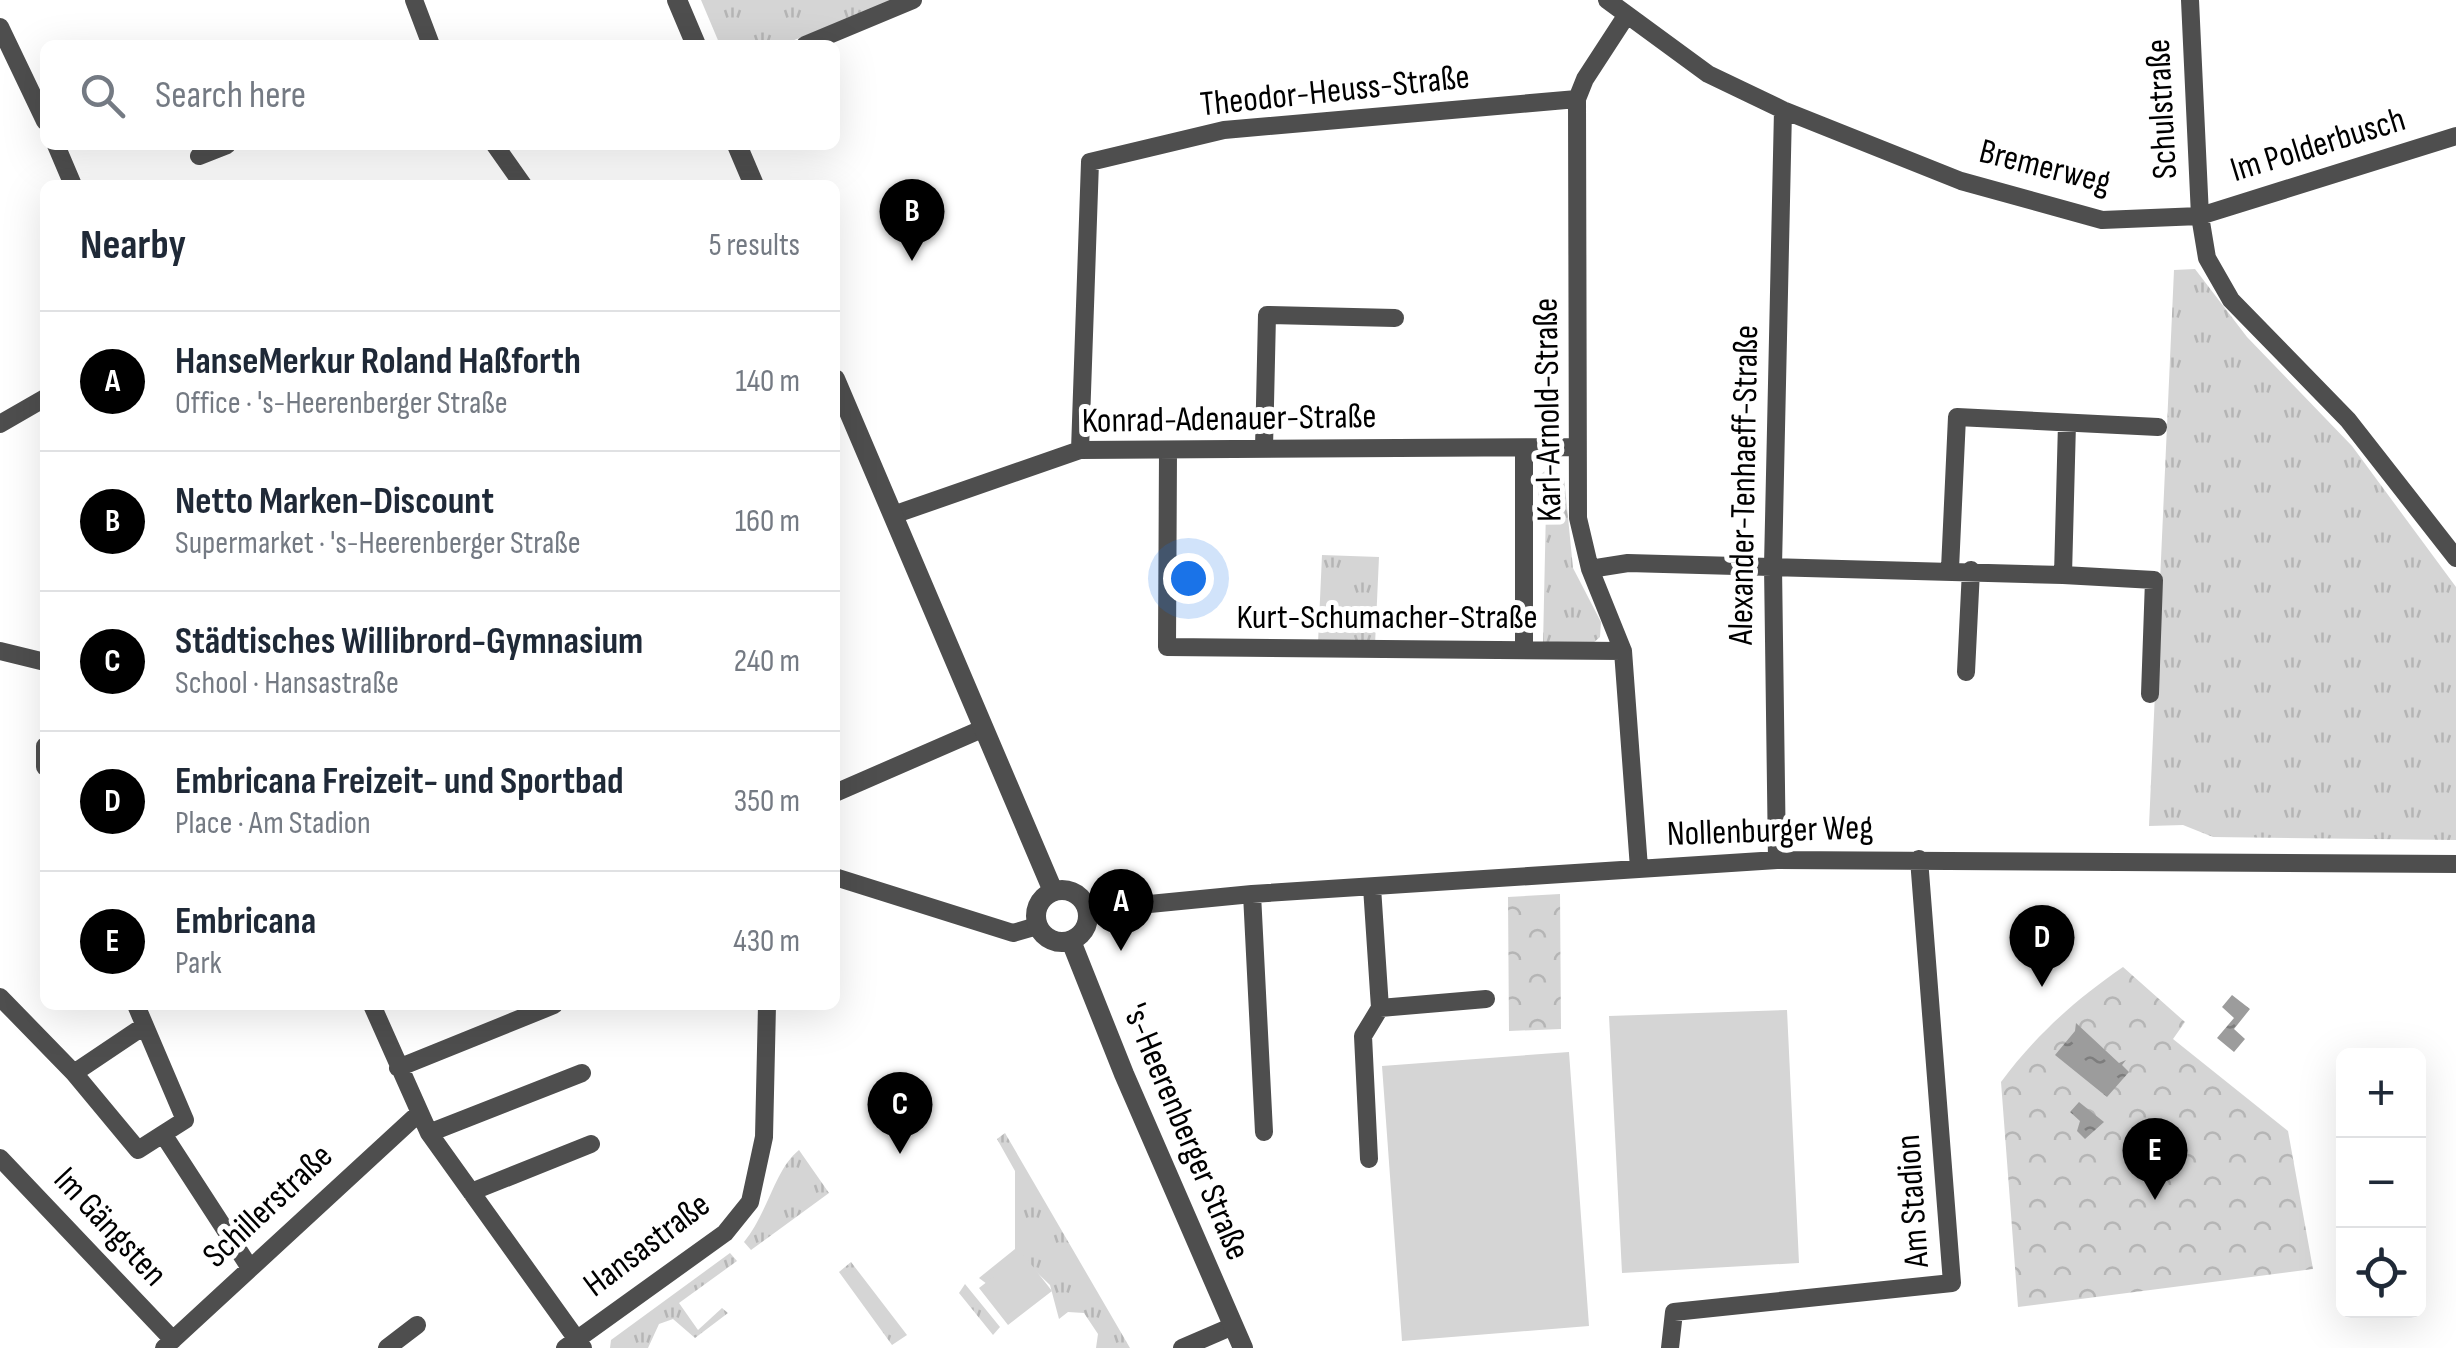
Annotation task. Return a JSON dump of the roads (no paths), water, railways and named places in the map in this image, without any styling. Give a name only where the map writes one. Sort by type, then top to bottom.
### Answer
[{"type":"street","points":[[414,0],[430,40]]},
{"type":"street","points":[[677,0],[694,40]]},
{"type":"street","points":[[817,40],[913,0]]},
{"type":"street","name":"Bremerweg","points":[[1606,0],[1708,74],[1783,110],[1962,181],[2102,220],[2200,216]]},
{"type":"street","name":"Schulstraße","points":[[2190,0],[2200,216]]},
{"type":"street","name":"Karl-Arnold-Straße","points":[[1626,16],[1585,79],[1578,100],[1578,518],[1590,568],[1623,651],[1639,868]]},
{"type":"street","points":[[0,27],[4,48],[40,112]]},
{"type":"street","name":"Theodor-Heuss-Straße","points":[[1080,450],[1090,162],[1224,130],[1578,100]]},
{"type":"street","name":"Alexander-Tenhaeff-Straße","points":[[1777,860],[1773,566],[1783,110]]},
{"type":"street","name":"Im Polderbusch","points":[[2200,216],[2456,136]]},
{"type":"street","points":[[58,150],[71,180]]},
{"type":"street","points":[[199,156],[214,150]]},
{"type":"street","points":[[498,150],[520,180]]},
{"type":"street","points":[[740,150],[752,180]]},
{"type":"street","points":[[2200,216],[2206,258],[2231,300],[2348,420],[2456,558]]},
{"type":"street","points":[[1264,448],[1267,315],[1395,318]]},
{"type":"street","points":[[840,396],[1053,891]]},
{"type":"street","points":[[0,424],[40,401]]},
{"type":"street","points":[[1950,570],[1957,417],[2158,427]]},
{"type":"street","points":[[2063,575],[2067,422]]},
{"type":"street","name":"Konrad-Adenauer-Straße","points":[[893,515],[1080,450],[1577,447]]},
{"type":"street","name":"Karl-Arnold-Straße","points":[[1524,449],[1524,650]]},
{"type":"street","name":"Kurt-Schumacher-Straße","points":[[1168,452],[1166,647],[1623,651]]},
{"type":"street","points":[[1590,568],[1628,563],[1972,570],[2154,580],[2150,694]]},
{"type":"street","points":[[1966,672],[1972,570]]},
{"type":"street","points":[[0,651],[40,661]]},
{"type":"street","points":[[840,791],[982,729]]},
{"type":"street","name":"Am Stadion","points":[[1670,1348],[1674,1312],[1952,1284],[1919,859]]},
{"type":"street","name":"Nollenburger Weg","points":[[1088,910],[1252,894],[1777,860],[2456,864]]},
{"type":"street","points":[[840,879],[1013,933],[1037,926]]},
{"type":"street","points":[[1370,1159],[1363,1036],[1380,1008],[1372,887]]},
{"type":"street","points":[[1053,891],[1070,891],[1088,910],[1084,930],[1071,941],[1049,940],[1037,926],[1038,904],[1053,891]]},
{"type":"street","points":[[1252,894],[1264,1132]]},
{"type":"street","name":"'s-Heerenberger Straße","points":[[1071,941],[1244,1348]]},
{"type":"street","points":[[0,997],[74,1074],[138,1150],[186,1120],[138,1010]]},
{"type":"street","points":[[1380,1008],[1486,999]]},
{"type":"street","points":[[376,1010],[429,1133],[574,1345]]},
{"type":"street","points":[[398,1068],[542,1010]]},
{"type":"street","name":"Hansastraße","points":[[574,1345],[725,1233],[750,1202],[764,1137],[766,1010]]},
{"type":"street","points":[[74,1074],[144,1026]]},
{"type":"street","points":[[429,1133],[582,1072]]},
{"type":"street","name":"Schillerstraße","points":[[168,1344],[418,1114]]},
{"type":"street","points":[[164,1134],[250,1268]]},
{"type":"street","points":[[471,1192],[591,1144]]},
{"type":"street","name":"Im Gängsten","points":[[0,1158],[168,1344]]},
{"type":"street","points":[[387,1348],[417,1325]]},
{"type":"street","points":[[1182,1348],[1233,1326]]},
{"type":"water","points":[[2232,995],[2250,1009],[2234,1029],[2245,1039],[2234,1052],[2217,1038],[2234,1018],[2222,1007]]},
{"type":"water","points":[[2076,1023],[2119,1063],[2126,1060],[2122,1065],[2129,1072],[2107,1097],[2055,1055],[2075,1031]]},
{"type":"water","points":[[2079,1102],[2104,1122],[2085,1139],[2077,1131],[2080,1121],[2070,1112]]},
{"type":"place","name":"Netto Marken-Discount","points":[[912,261]]},
{"type":"place","name":"HanseMerkur Roland Haßforth","points":[[1121,951]]},
{"type":"place","name":"Embricana Freizeit- und Sportbad","points":[[2042,987]]},
{"type":"place","name":"Städtisches Willibrord-Gymnasium","points":[[900,1154]]},
{"type":"place","name":"Embricana","points":[[2155,1200]]}]
